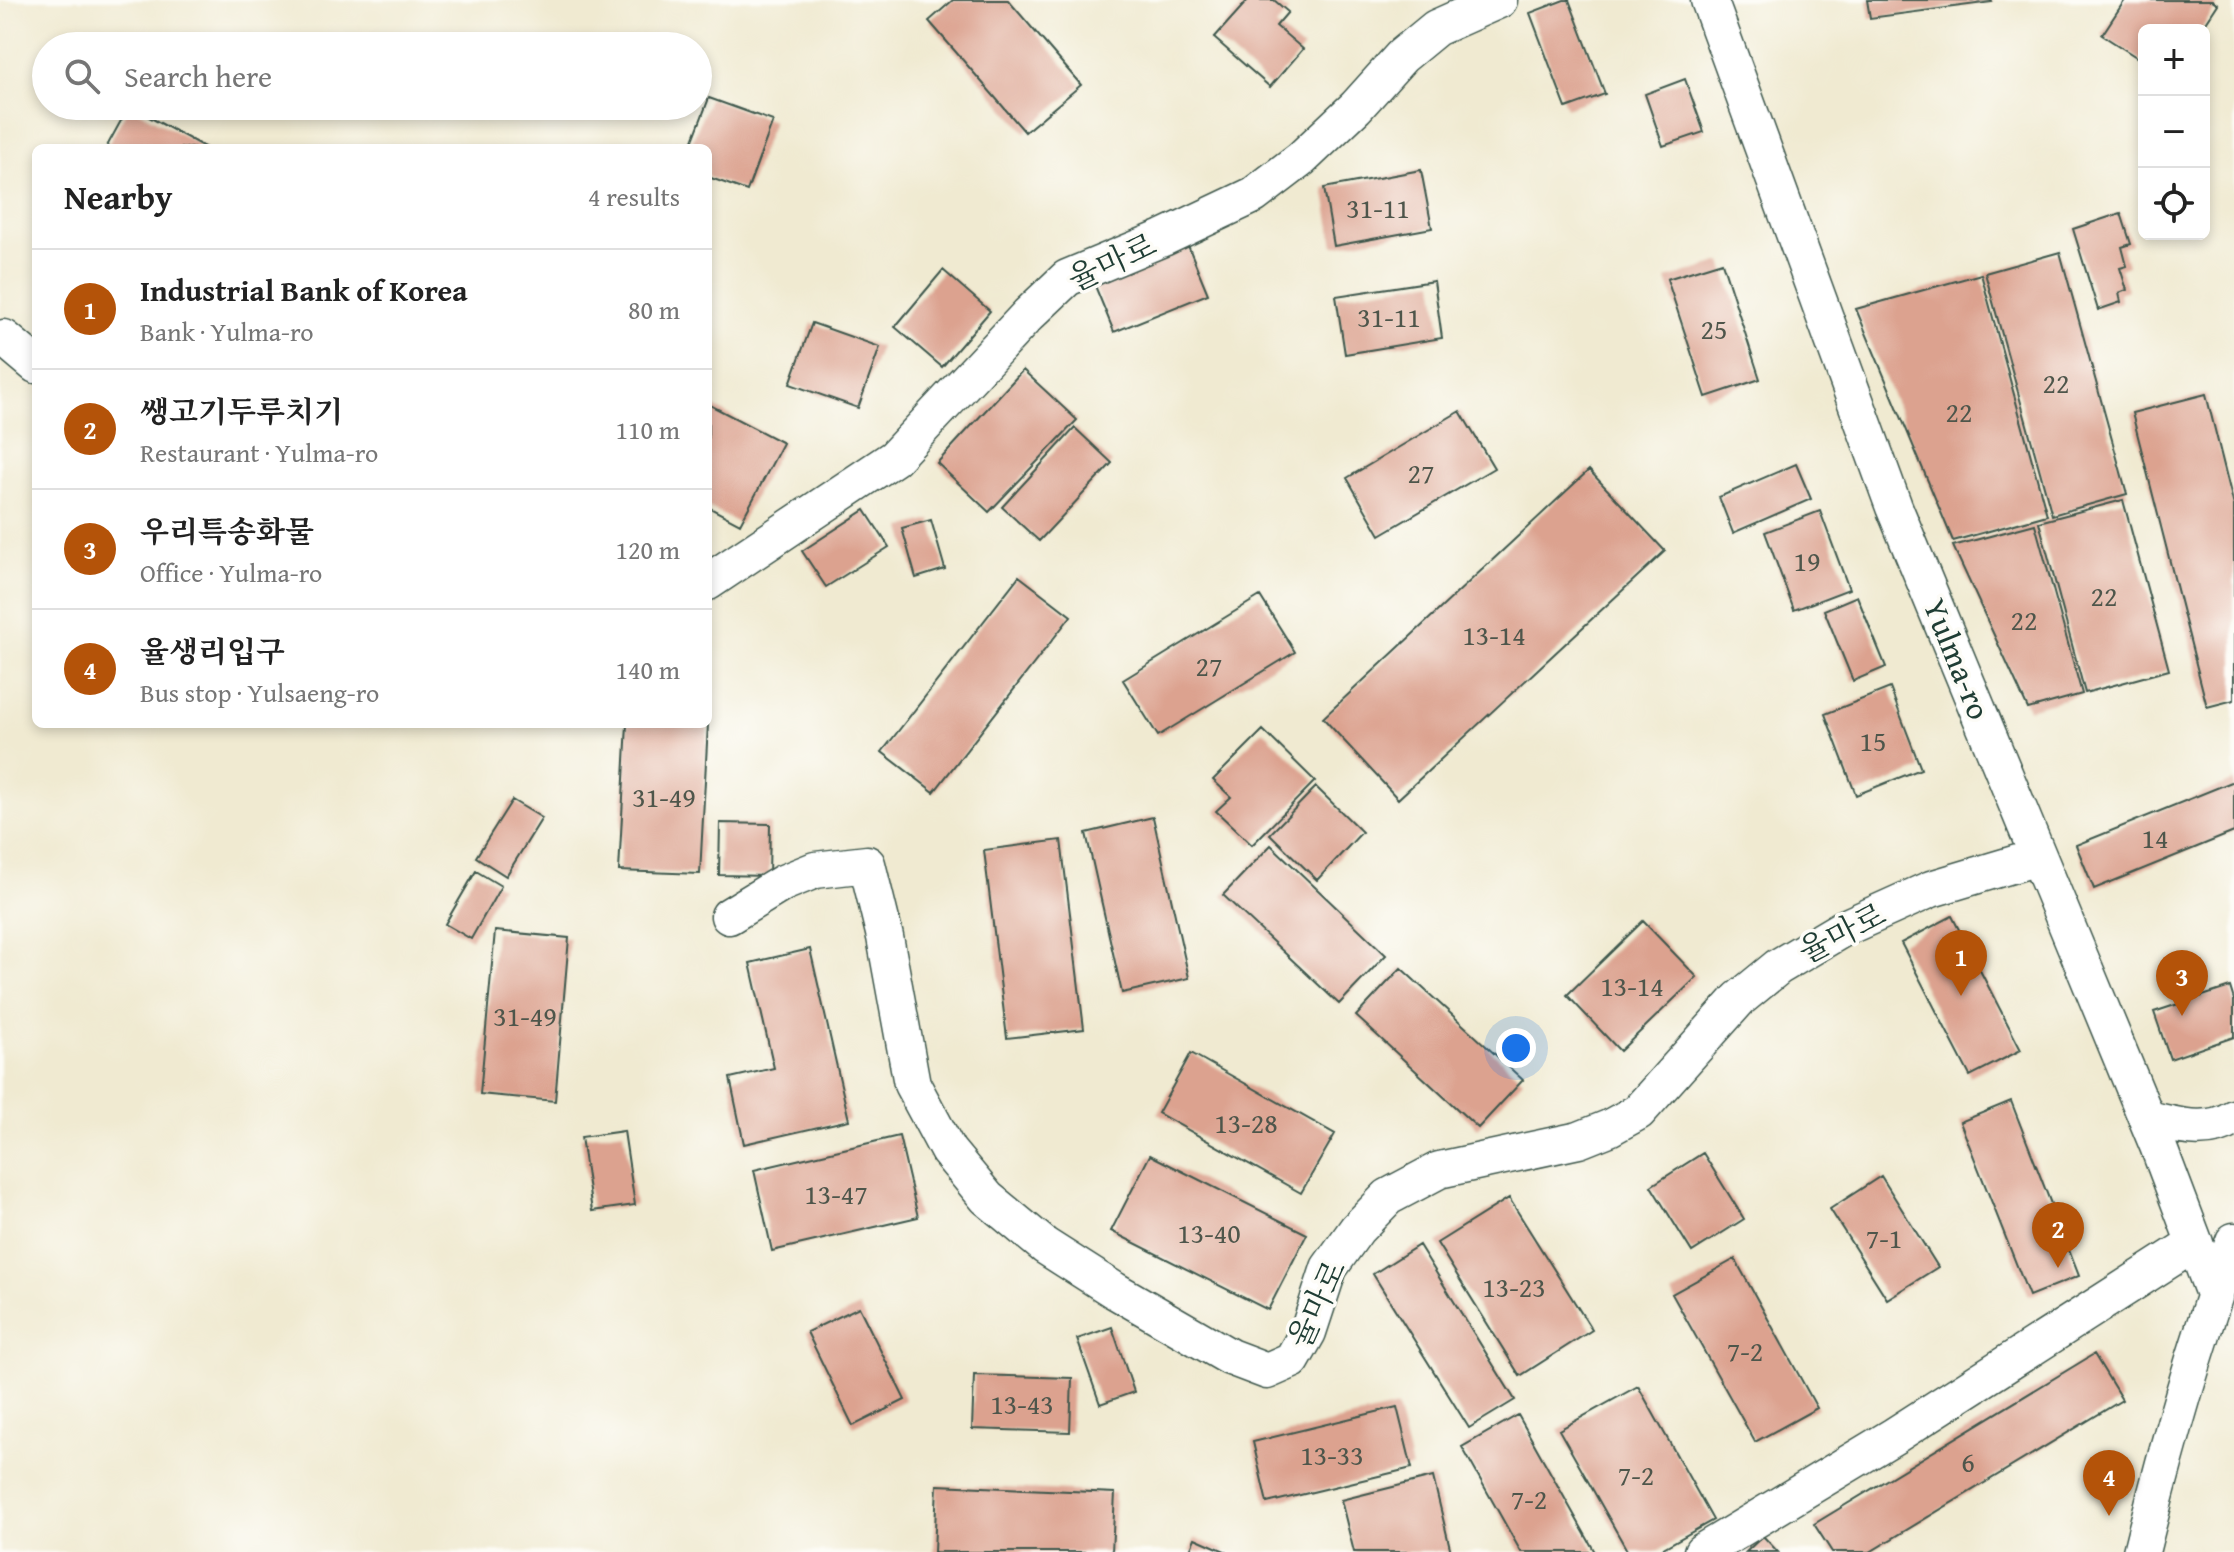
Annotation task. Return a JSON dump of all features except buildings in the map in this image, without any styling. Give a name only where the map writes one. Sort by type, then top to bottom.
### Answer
[{"type":"street","name":"율마로","points":[[712,579],[894,458],[1028,315],[1067,278],[1254,195],[1301,159],[1356,107],[1402,56],[1436,28],[1499,0]]},
{"type":"street","name":"Yulma-ro","points":[[1709,0],[1894,507],[2147,1119],[2195,1243],[2224,1295]]},
{"type":"street","points":[[4,338],[32,362]]},
{"type":"street","name":"율마로","points":[[729,916],[783,883],[815,870],[867,864],[885,937],[912,1084],[948,1151],[987,1198],[1045,1246],[1230,1357],[1267,1371],[1292,1360],[1308,1332],[1329,1268],[1357,1229],[1388,1197],[1439,1170],[1579,1140],[1609,1128],[1638,1112],[1729,1009],[1778,967],[1842,929],[1931,889],[2038,857]]},
{"type":"street","points":[[2147,1119],[2198,1130],[2224,1125],[2234,1118]]},
{"type":"street","points":[[2141,1552],[2156,1489],[2224,1295],[2234,1241]]},
{"type":"street","points":[[1702,1552],[1883,1444],[2195,1243]]},
{"type":"place","name":"Industrial Bank of Korea","points":[[1961,996]]},
{"type":"place","name":"우리특송화물","points":[[2182,1016]]},
{"type":"place","name":"쌩고기두루치기","points":[[2058,1268]]},
{"type":"place","name":"율생리입구","points":[[2109,1516]]}]
